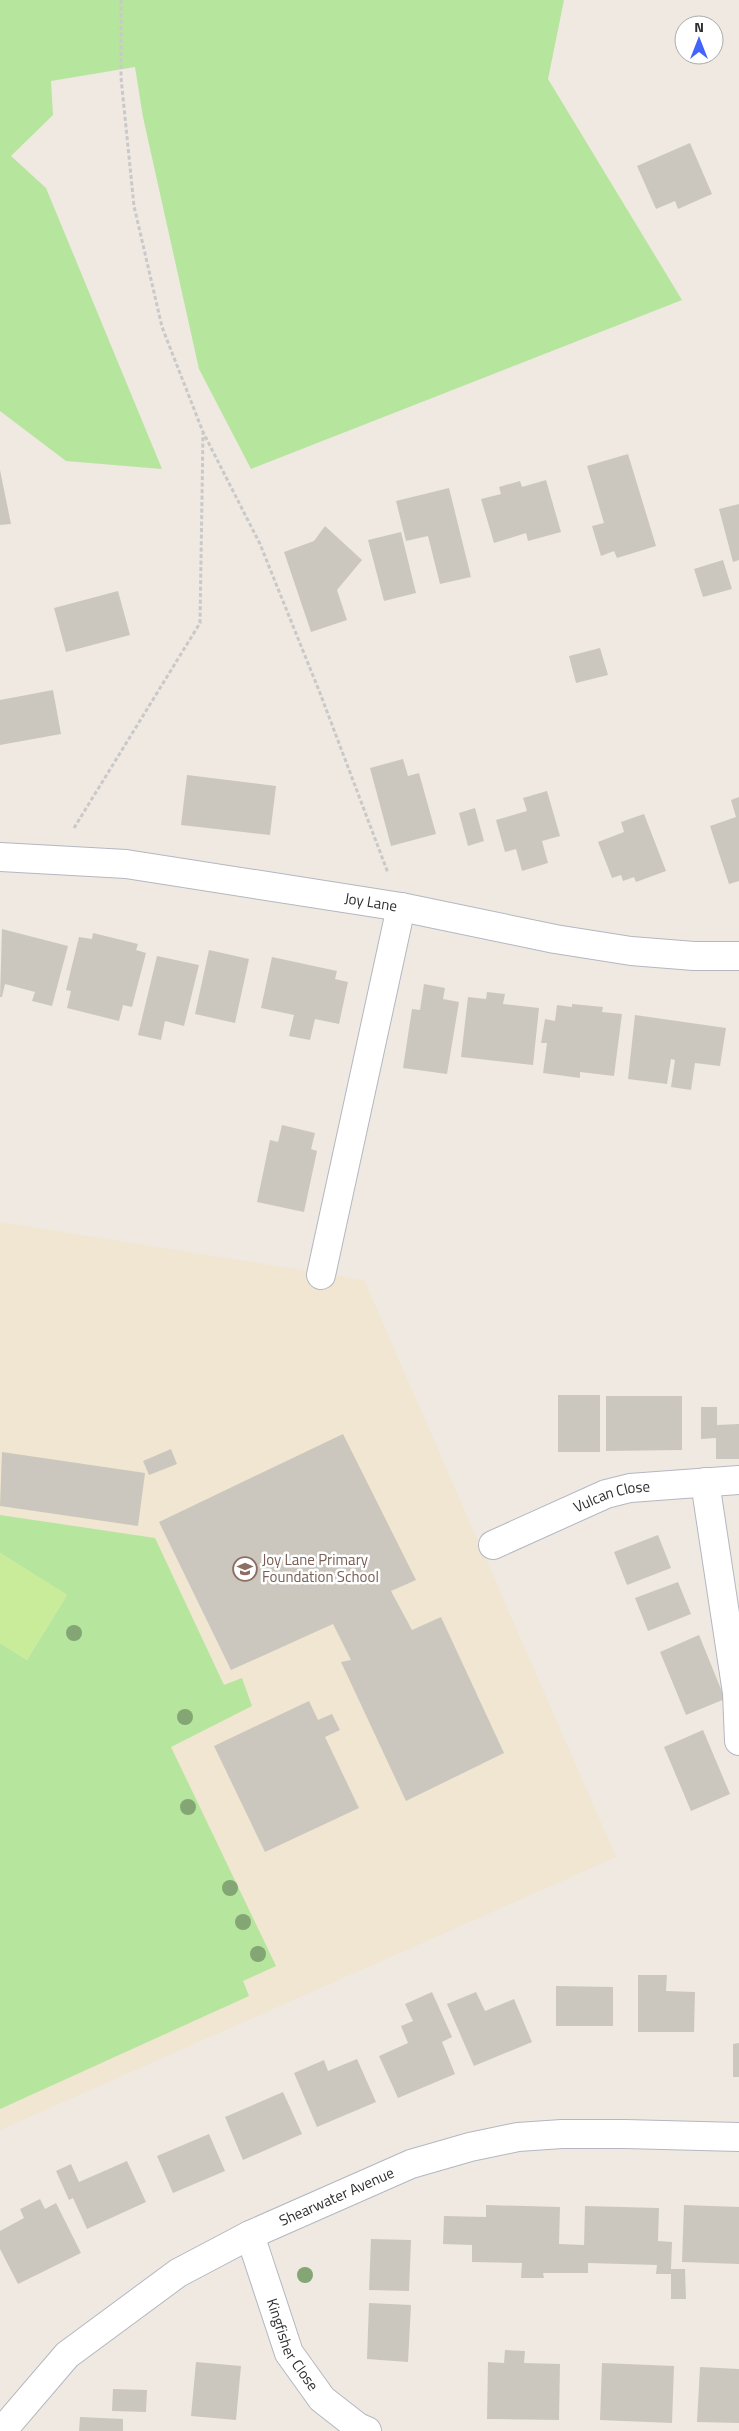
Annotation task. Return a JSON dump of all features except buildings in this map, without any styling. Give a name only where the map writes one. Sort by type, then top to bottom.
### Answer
[{"type":"street","name":"Joy Lane","points":[[0,857],[126,864],[400,907],[556,940],[631,951],[694,956],[739,956]]},
{"type":"street","points":[[321,1275],[400,907]]},
{"type":"street","name":"Vulcan Close","points":[[493,1545],[606,1494],[630,1488],[739,1480]]},
{"type":"street","points":[[705,1482],[724,1594],[737,1694],[739,1741]]},
{"type":"street","name":"Shearwater Avenue","points":[[2,2431],[67,2355],[178,2273],[250,2235],[411,2164],[470,2147],[518,2137],[562,2134],[625,2134],[739,2137]]},
{"type":"street","name":"Kingfisher Close","points":[[250,2235],[288,2354],[322,2399],[366,2431]]},
{"type":"path","points":[[121,0],[121,78],[134,206],[162,327],[203,432],[260,544],[320,693],[400,907]]},
{"type":"path","points":[[54,860],[200,623],[203,432]]},
{"type":"shaded area","name":"Joy Lane Primary Foundation School","points":[[0,1222],[364,1280],[616,1857],[0,2130]]},
{"type":"green space","points":[[0,0],[564,0],[548,79],[682,300],[251,469],[199,369],[143,117],[135,67],[51,81],[53,115],[11,156],[46,188],[162,469],[66,461],[0,411]]},
{"type":"green space","points":[[0,1515],[155,1538],[224,1685],[242,1678],[252,1706],[171,1747],[276,1966],[243,1981],[249,1996],[0,2109],[0,1643],[27,1660],[67,1595],[0,1553]]},
{"type":"green space","points":[[0,1553],[67,1595],[27,1660],[0,1643]]},
{"type":"place","name":"Joy Lane Primary Foundation School","points":[[245,1569]]}]
